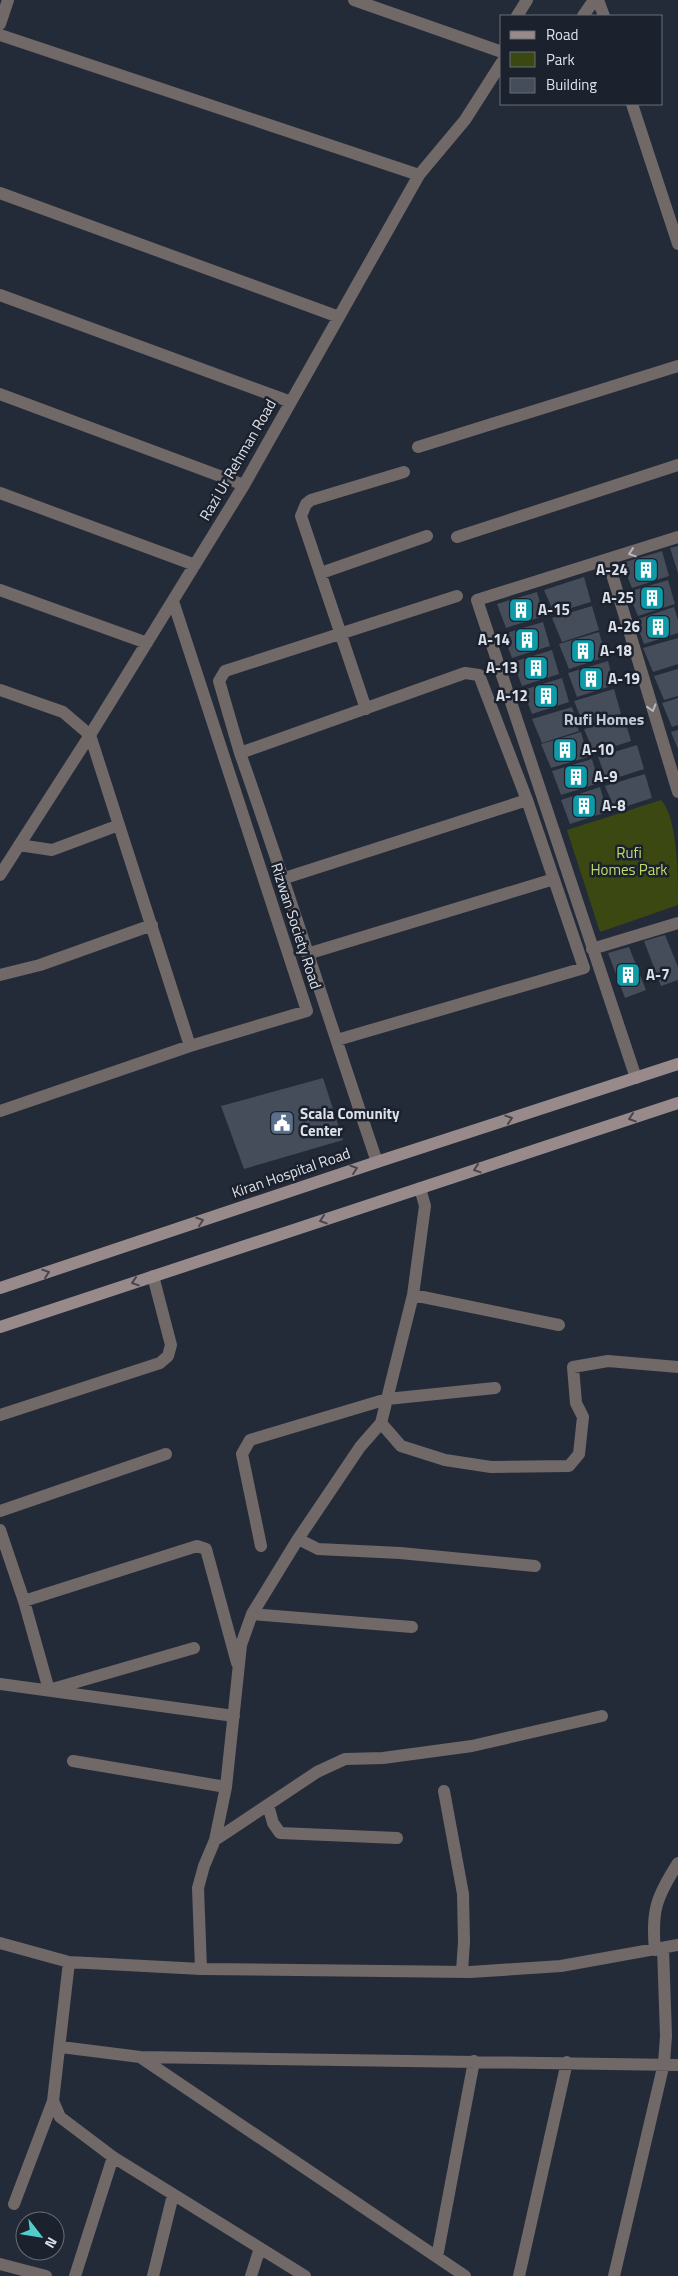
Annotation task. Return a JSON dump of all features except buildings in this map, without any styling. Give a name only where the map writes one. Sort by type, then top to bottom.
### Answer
[{"type":"main road","name":"Kiran Hospital Road","points":[[0,1288],[678,1064]]},
{"type":"main road","points":[[0,1326],[678,1103]]},
{"type":"street","points":[[0,24],[8,0]]},
{"type":"street","points":[[354,0],[500,47]]},
{"type":"street","points":[[518,15],[527,0]]},
{"type":"street","points":[[584,15],[594,0]]},
{"type":"street","points":[[598,0],[604,15]]},
{"type":"street","points":[[0,35],[419,175]]},
{"type":"street","name":"Razi Ur Rehman Road","points":[[1,871],[90,735],[244,485],[419,175],[465,120],[500,65]]},
{"type":"street","points":[[632,105],[678,244]]},
{"type":"street","points":[[0,193],[339,317]]},
{"type":"street","points":[[0,295],[291,402]]},
{"type":"street","points":[[418,447],[678,366]]},
{"type":"street","points":[[0,394],[244,485]]},
{"type":"street","points":[[457,537],[678,465]]},
{"type":"street","points":[[366,709],[301,516],[306,504],[311,500],[404,472]]},
{"type":"street","points":[[0,493],[195,565]]},
{"type":"street","points":[[321,573],[427,536]]},
{"type":"street","points":[[636,1078],[477,600],[608,561],[678,537]]},
{"type":"street","points":[[608,561],[678,792]]},
{"type":"street","points":[[0,590],[146,643]]},
{"type":"street","points":[[377,1162],[307,954],[285,878],[240,753],[219,681],[225,671],[457,596]]},
{"type":"street","name":"Rizwan Society Road","points":[[0,1111],[190,1046],[307,1011],[173,601]]},
{"type":"street","points":[[240,753],[465,673],[479,675],[527,800],[584,968],[337,1040]]},
{"type":"street","points":[[0,690],[63,712],[90,735],[190,1046]]},
{"type":"street","points":[[285,878],[527,800]]},
{"type":"street","points":[[19,845],[52,850],[119,825]]},
{"type":"street","points":[[307,954],[554,879]]},
{"type":"street","points":[[592,950],[678,923]]},
{"type":"street","points":[[0,975],[40,965],[152,925]]},
{"type":"street","points":[[201,1969],[198,1888],[204,1866],[216,1840],[226,1787],[241,1645],[252,1614],[298,1539],[360,1447],[381,1423],[413,1296],[425,1206],[420,1188]]},
{"type":"street","points":[[0,1415],[160,1363],[164,1360],[168,1356],[171,1345],[153,1276]]},
{"type":"street","points":[[413,1296],[559,1325]]},
{"type":"street","points":[[381,1423],[401,1446],[445,1460],[491,1467],[569,1466],[579,1454],[583,1417],[576,1403],[573,1367],[608,1361],[678,1367]]},
{"type":"street","points":[[261,1546],[242,1454],[250,1440],[387,1399],[495,1388]]},
{"type":"street","points":[[0,1511],[166,1454]]},
{"type":"street","points":[[0,1530],[24,1601],[49,1690]]},
{"type":"street","points":[[298,1539],[318,1549],[400,1553],[535,1566]]},
{"type":"street","points":[[24,1601],[197,1546],[206,1549],[238,1670]]},
{"type":"street","points":[[252,1614],[412,1627]]},
{"type":"street","points":[[49,1690],[194,1648]]},
{"type":"street","points":[[0,1684],[234,1716]]},
{"type":"street","points":[[216,1840],[317,1772],[345,1760],[383,1758],[472,1746],[602,1716]]},
{"type":"street","points":[[73,1761],[226,1787]]},
{"type":"street","points":[[444,1791],[463,1894],[464,1942],[462,1972]]},
{"type":"street","points":[[268,1805],[273,1823],[280,1833],[397,1838]]},
{"type":"street","points":[[614,2276],[664,2063],[666,2036],[659,1949],[652,1926],[655,1905],[678,1863]]},
{"type":"street","points":[[0,1943],[69,1962],[201,1969],[462,1972],[561,1966],[678,1946]]},
{"type":"street","points":[[14,2204],[53,2101],[61,2047],[69,1962]]},
{"type":"street","points":[[61,2047],[140,2057],[664,2063],[678,2065]]},
{"type":"street","points":[[140,2057],[465,2276]]},
{"type":"street","points":[[437,2257],[474,2061]]},
{"type":"street","points":[[519,2276],[567,2062]]},
{"type":"street","points":[[53,2101],[60,2117],[113,2157],[305,2276]]},
{"type":"street","points":[[75,2276],[113,2157]]},
{"type":"street","points":[[153,2276],[173,2195]]},
{"type":"street","points":[[251,2276],[260,2248]]},
{"type":"street","points":[[0,2264],[46,2276]]},
{"type":"green space","name":"Rufi Homes Park","points":[[661,800],[667,809],[674,834],[678,905],[600,932],[567,830]]},
{"type":"place","name":"A-24","points":[[646,570]]},
{"type":"place","name":"A-25","points":[[652,598]]},
{"type":"place","name":"A-15","points":[[521,610]]},
{"type":"place","name":"A-26","points":[[658,627]]},
{"type":"place","name":"A-14","points":[[527,640]]},
{"type":"place","name":"A-18","points":[[583,651]]},
{"type":"place","name":"A-13","points":[[536,668]]},
{"type":"place","name":"A-19","points":[[591,679]]},
{"type":"place","name":"A-12","points":[[546,696]]},
{"type":"place","name":"A-10","points":[[565,750]]},
{"type":"place","name":"A-9","points":[[576,777]]},
{"type":"place","name":"A-8","points":[[584,806]]},
{"type":"place","name":"A-7","points":[[628,975]]},
{"type":"place","name":"Scala Comunity Center","points":[[282,1123]]},
{"type":"district","name":"Rufi Homes","points":[[604,719]]}]
